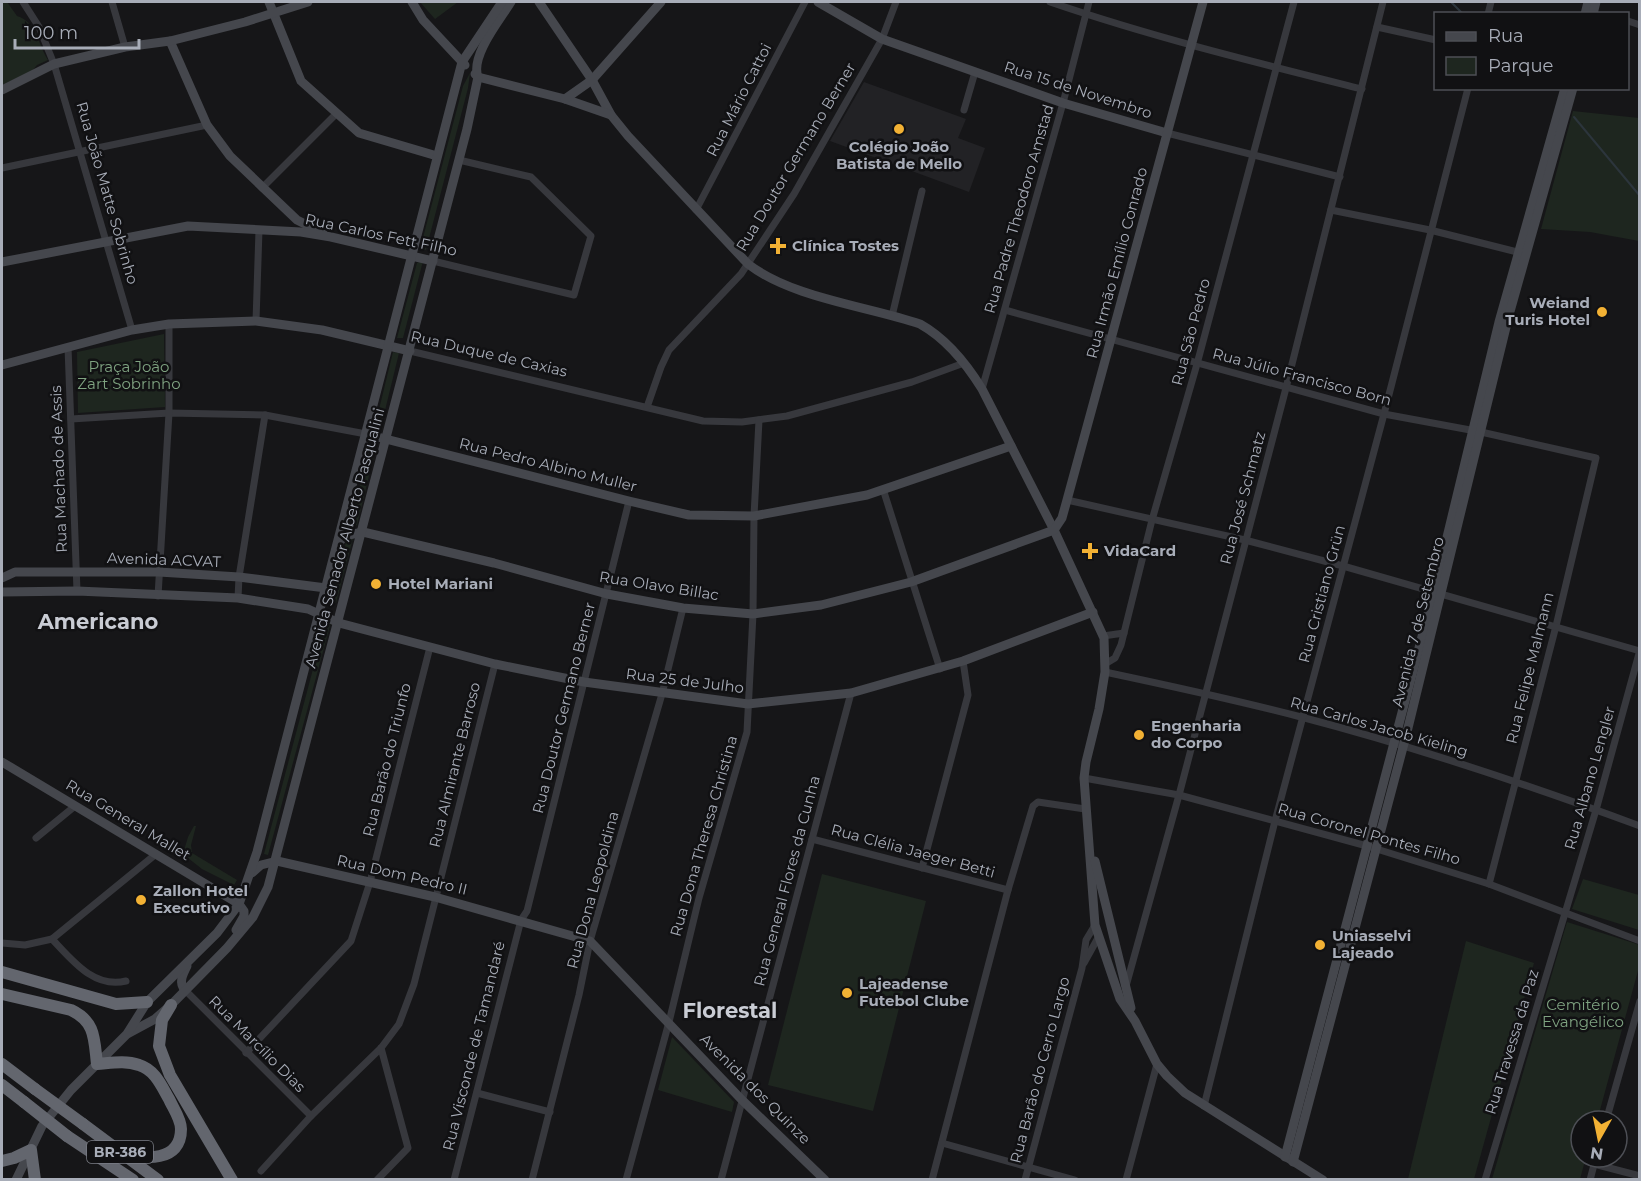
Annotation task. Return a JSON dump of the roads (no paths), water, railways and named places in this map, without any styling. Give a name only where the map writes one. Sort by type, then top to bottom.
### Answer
[{"type":"highway","points":[[2,972],[116,1004],[147,1002]]},
{"type":"highway","points":[[2,994],[71,1010],[81,1015],[89,1022],[92,1029],[97,1064],[122,1062],[140,1065],[158,1079],[179,1119],[181,1130],[178,1141],[169,1152],[161,1157],[150,1158],[122,1154]]},
{"type":"highway","points":[[171,1005],[162,1020],[159,1046],[170,1075],[232,1179]]},
{"type":"highway","name":"BR-386","points":[[2,1064],[158,1179]]},
{"type":"highway","name":"BR-386","points":[[2,1085],[67,1136],[129,1178]]},
{"type":"highway","points":[[2,1161],[31,1150],[35,1179]]},
{"type":"main road","points":[[269,2],[302,81],[359,133],[437,156]]},
{"type":"main road","points":[[2,90],[54,64],[125,47],[171,41],[274,14],[308,2]]},
{"type":"main road","points":[[412,2],[423,20],[478,77],[565,99],[610,115]]},
{"type":"main road","name":"Avenida Senador Alberto Pasqualini","points":[[16,1179],[42,1126],[71,1090],[127,1034],[147,1002],[217,933],[239,904],[257,852],[462,62],[502,2]]},
{"type":"main road","name":"Avenida Senador Alberto Pasqualini","points":[[127,1034],[154,1019],[171,1005],[227,948],[253,917],[268,887],[277,861],[459,160],[478,77],[475,69],[478,55],[511,2]]},
{"type":"main road","points":[[539,2],[592,80],[610,115],[748,264],[788,286],[920,324],[938,335],[964,363],[982,389],[1054,530],[1103,636],[1106,668],[1086,762],[1085,809],[1095,925],[1123,994],[1157,1064],[1185,1093],[1289,1160],[1323,1179]]},
{"type":"main road","points":[[565,99],[592,80],[661,2]]},
{"type":"main road","name":"Rua 15 de Novembro","points":[[818,2],[882,39],[1063,104],[1167,133]]},
{"type":"main road","name":"Rua Irmão Emílio Conrado","points":[[1054,530],[1062,518],[1068,500],[1203,2]]},
{"type":"main road","name":"Rua Carlos Fett Filho","points":[[171,41],[207,125],[230,156],[281,204],[295,225],[331,237],[433,261]]},
{"type":"main road","name":"Avenida 7 de Setembro","points":[[1289,1160],[1372,848],[1564,90]]},
{"type":"main road","name":"Avenida 7 de Setembro","points":[[1523,253],[1572,90]]},
{"type":"main road","points":[[2,262],[188,226],[274,231],[295,225]]},
{"type":"main road","name":"Rua Duque de Caxias","points":[[2,364],[132,330],[169,324],[256,321],[322,330],[410,351]]},
{"type":"main road","name":"Rua Pedro Albino Muller","points":[[366,434],[689,515],[754,516],[867,495],[1011,446]]},
{"type":"main road","name":"Rua Olavo Billac","points":[[363,531],[607,594],[683,608],[753,614],[821,605],[911,582],[1054,530]]},
{"type":"main road","points":[[337,546],[344,536],[363,531]]},
{"type":"main road","points":[[2,567],[15,572]]},
{"type":"main road","name":"Avenida ACVAT","points":[[2,578],[15,572],[159,573],[239,577],[326,588]]},
{"type":"main road","points":[[2,592],[77,591],[238,598],[308,609],[319,614]]},
{"type":"main road","name":"Rua 25 de Julho","points":[[319,614],[339,622],[495,664],[584,682],[748,705],[851,693],[940,669],[1093,612]]},
{"type":"main road","name":"Rua General Mallet","points":[[2,762],[239,904]]},
{"type":"main road","points":[[1088,832],[1123,994]]},
{"type":"main road","points":[[248,879],[261,865],[277,861]]},
{"type":"main road","name":"Rua Dom Pedro II","points":[[277,861],[435,897],[520,920]]},
{"type":"main road","points":[[227,948],[244,916],[244,911],[239,904]]},
{"type":"main road","name":"Avenida dos Quinze","points":[[520,920],[590,941],[742,1100],[825,1179]]},
{"type":"main road","points":[[1095,925],[1102,920],[1109,926]]},
{"type":"main road","points":[[1099,936],[1109,926]]},
{"type":"main road","points":[[185,990],[181,982],[189,961]]},
{"type":"street","name":"Rua João Matte Sobrinho","points":[[23,2],[39,27],[54,64],[132,330]]},
{"type":"street","points":[[112,2],[125,47]]},
{"type":"street","name":"Rua Mário Cattoi","points":[[696,210],[805,2]]},
{"type":"street","name":"Rua Doutor Germano Berner","points":[[647,406],[669,351],[741,274],[794,194],[882,39],[896,2]]},
{"type":"street","points":[[1050,2],[1192,45],[1362,89]]},
{"type":"street","name":"Rua Padre Theodoro Amstad","points":[[982,389],[1063,104],[1089,2]]},
{"type":"street","name":"Rua São Pedro","points":[[1106,668],[1115,658],[1124,633],[1152,520],[1197,364],[1294,2]]},
{"type":"street","name":"Rua José Schmatz","points":[[1123,994],[1179,795],[1286,388],[1383,2]]},
{"type":"street","points":[[1377,27],[1434,40]]},
{"type":"street","points":[[964,110],[975,72]]},
{"type":"street","name":"Rua Cristiano Grün","points":[[1204,1107],[1275,821],[1467,90]]},
{"type":"street","points":[[262,188],[337,113]]},
{"type":"street","points":[[2,168],[207,125]]},
{"type":"street","name":"Rua 15 de Novembro","points":[[1167,133],[1340,177]]},
{"type":"street","name":"Rua Carlos Fett Filho","points":[[433,261],[574,295],[591,236],[531,177],[459,160]]},
{"type":"street","points":[[892,316],[922,191]]},
{"type":"street","points":[[1331,210],[1430,230],[1523,253]]},
{"type":"street","points":[[256,321],[259,230]]},
{"type":"street","name":"Rua Júlio Francisco Born","points":[[1005,310],[1384,414],[1596,458]]},
{"type":"street","points":[[158,596],[169,413],[169,324]]},
{"type":"street","name":"Rua Machado de Assis","points":[[68,347],[77,591]]},
{"type":"street","name":"Rua Duque de Caxias","points":[[410,351],[703,421],[742,422],[787,416],[838,404],[912,382],[964,363]]},
{"type":"street","name":"Rua Pedro Albino Muller","points":[[71,419],[169,413],[265,415],[366,434]]},
{"type":"street","points":[[238,598],[239,577],[265,415]]},
{"type":"street","name":"Rua Dona Theresa Christina","points":[[626,1179],[669,1022],[699,898],[747,732],[759,420]]},
{"type":"street","name":"Rua Felipe Malmann","points":[[1489,884],[1556,626],[1596,458]]},
{"type":"street","points":[[884,489],[911,582],[940,669]]},
{"type":"street","points":[[1068,500],[1245,540],[1639,650]]},
{"type":"street","name":"Rua Doutor Germano Berner","points":[[520,920],[527,911],[629,501]]},
{"type":"street","name":"Rua Dona Leopoldina","points":[[532,1179],[579,995],[590,941],[662,694],[683,608]]},
{"type":"street","points":[[1103,636],[1124,633]]},
{"type":"street","name":"Rua Barão do Triunfo","points":[[246,1053],[351,941],[370,882],[430,647]]},
{"type":"street","name":"Rua Albano Lengler","points":[[1564,913],[1596,810],[1639,650]]},
{"type":"street","points":[[922,868],[968,695],[963,661]]},
{"type":"street","name":"Rua Almirante Barroso","points":[[261,1171],[311,1116],[381,1048],[399,1024],[414,984],[495,664]]},
{"type":"street","name":"Rua Carlos Jacob Kieling","points":[[1106,668],[1303,717],[1398,745],[1515,782],[1640,826]]},
{"type":"street","name":"Rua General Flores da Cunha","points":[[721,1179],[851,693]]},
{"type":"street","name":"Rua Coronel Pontes Filho","points":[[1084,778],[1179,795],[1372,848],[1489,884],[1640,940]]},
{"type":"street","points":[[932,1179],[1008,890],[1035,803],[1085,809]]},
{"type":"street","points":[[36,837],[75,806]]},
{"type":"street","name":"Rua Clélia Jaeger Betti","points":[[812,839],[1008,890]]},
{"type":"street","points":[[2,943],[25,945],[52,939],[156,854]]},
{"type":"street","name":"Rua Travessa da Paz","points":[[1485,1179],[1564,913]]},
{"type":"street","name":"Rua Visconde de Tamandaré","points":[[454,1179],[520,920]]},
{"type":"street","name":"Rua Barão do Cerro Largo","points":[[1025,1179],[1082,968],[1086,940],[1095,925]]},
{"type":"street","name":"Rua Barão do Cerro Largo","points":[[1082,968],[1099,936]]},
{"type":"street","points":[[52,939],[74,962],[94,977],[113,982],[126,981]]},
{"type":"street","name":"Rua Marcílio Dias","points":[[185,990],[311,1116]]},
{"type":"street","points":[[1609,1109],[1640,1001]]},
{"type":"street","points":[[377,1179],[408,1148],[381,1048]]},
{"type":"street","points":[[1126,1179],[1157,1064]]},
{"type":"street","points":[[477,1093],[550,1112]]},
{"type":"street","points":[[942,1143],[1075,1179]]},
{"type":"street","points":[[1619,1169],[1640,1176]]},
{"type":"waterway","points":[[1451,2],[1461,12]]},
{"type":"waterway","points":[[1574,117],[1640,196]]},
{"type":"place","name":"Colégio João Batista de Mello","points":[[899,129]]},
{"type":"place","name":"Clínica Tostes","points":[[778,246]]},
{"type":"place","name":"Weiand Turis Hotel","points":[[1602,312]]},
{"type":"place","name":"VidaCard","points":[[1090,551]]},
{"type":"place","name":"Hotel Mariani","points":[[376,584]]},
{"type":"place","name":"Engenharia do Corpo","points":[[1139,735]]},
{"type":"place","name":"Zallon Hotel Executivo","points":[[141,900]]},
{"type":"place","name":"Uniasselvi Lajeado","points":[[1320,945]]},
{"type":"place","name":"Lajeadense Futebol Clube","points":[[847,993]]},
{"type":"district","name":"Americano","points":[[98,622]]},
{"type":"district","name":"Florestal","points":[[730,1011]]},
{"type":"park label","name":"Praça João Zart Sobrinho","points":[[129,376]]},
{"type":"park label","name":"Cemitério Evangélico","points":[[1583,1014]]}]
